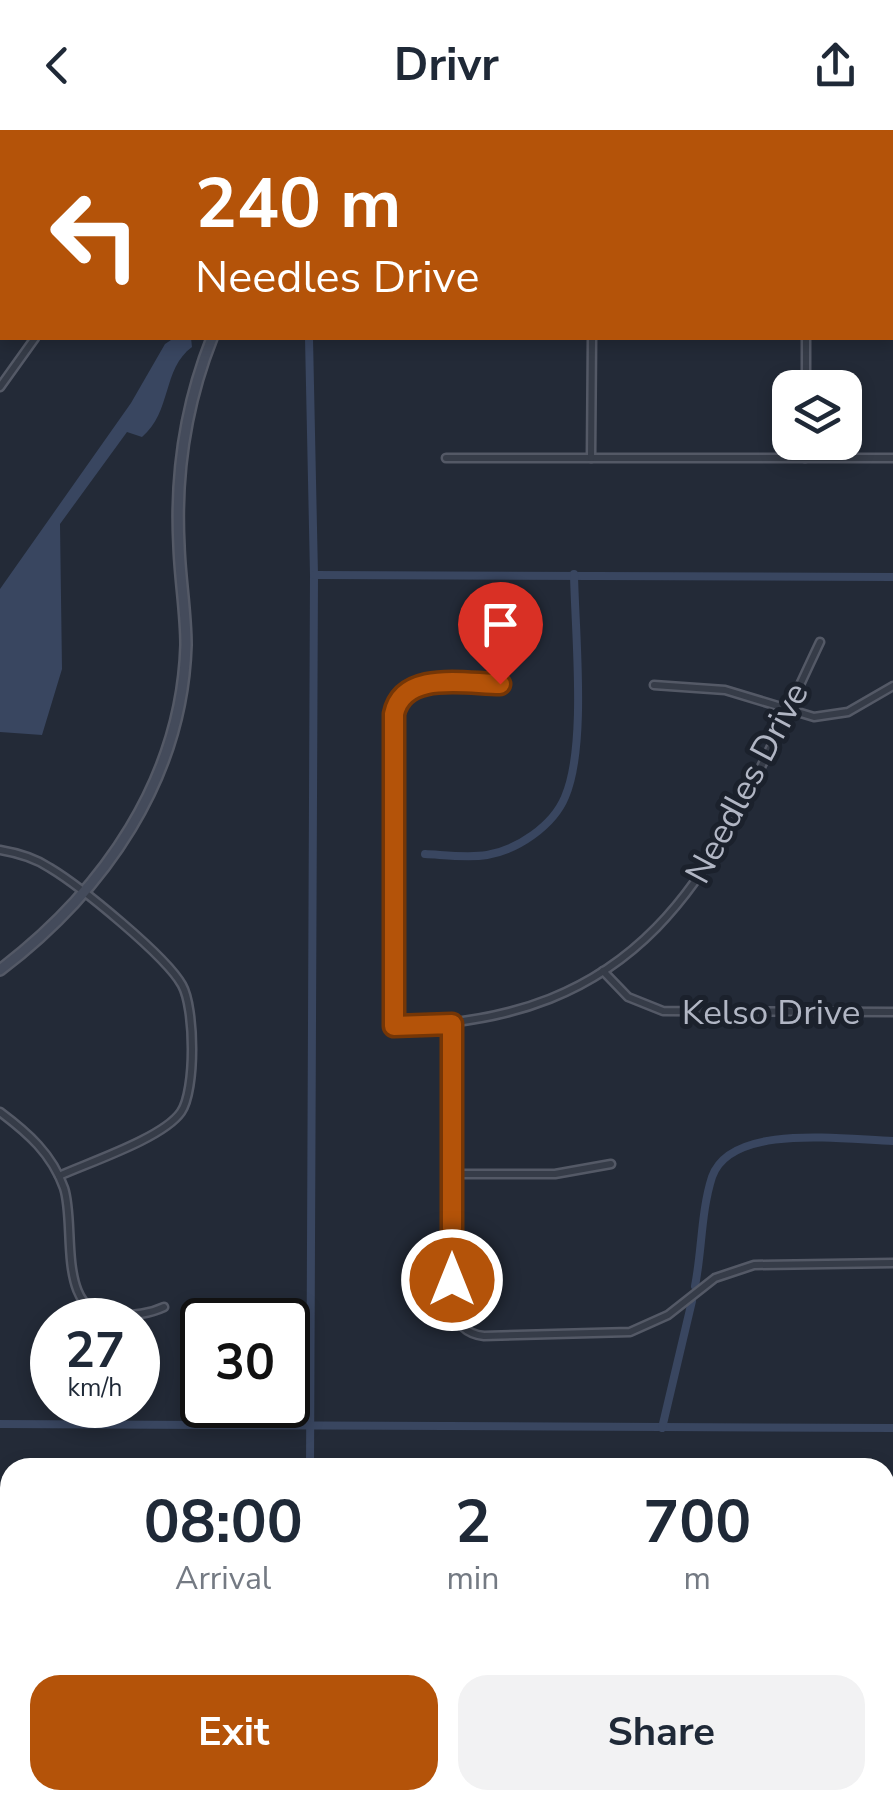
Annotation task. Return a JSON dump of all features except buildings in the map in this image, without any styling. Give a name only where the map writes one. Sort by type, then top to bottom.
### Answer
[{"type":"street","points":[[0,388],[33,340]]},
{"type":"street","points":[[0,970],[54,926],[84,894],[139,815],[163,769],[177,719],[186,641],[179,544],[181,455],[194,383],[211,340]]},
{"type":"street","points":[[591,458],[592,340]]},
{"type":"street","points":[[806,340],[806,370]]},
{"type":"street","points":[[446,458],[772,458]]},
{"type":"street","points":[[862,458],[893,458]]},
{"type":"street","name":"Needles Drive","points":[[500,684],[416,686],[399,698],[395,708],[394,1026],[452,1024],[540,1002],[603,971],[656,930],[703,875],[728,833],[820,642]]},
{"type":"street","points":[[654,685],[725,690],[814,717],[837,715],[893,686]]},
{"type":"street","points":[[0,850],[41,863],[84,894],[181,982],[190,1010],[190,1084],[182,1110],[170,1123],[60,1176]]},
{"type":"street","name":"Kelso Drive","points":[[603,971],[628,997],[664,1012],[893,1012]]},
{"type":"street","points":[[452,1024],[452,1310],[460,1325],[479,1336],[620,1334],[654,1323],[715,1278],[743,1267],[893,1262]]},
{"type":"street","points":[[0,1112],[35,1140],[60,1176],[70,1218],[74,1282],[82,1302],[109,1316],[164,1308]]},
{"type":"street","points":[[452,1174],[555,1174],[610,1164]]},
{"type":"water","points":[[171,340],[191,340],[192,347],[176,367],[152,427],[142,437],[127,432],[60,524],[62,669],[42,735],[0,732],[0,589],[131,403]]},
{"type":"waterway","points":[[309,340],[314,575],[310,1458]]},
{"type":"waterway","points":[[425,854],[472,856],[498,852],[543,827],[565,797],[572,775],[578,720],[574,574]]},
{"type":"waterway","points":[[314,575],[893,577]]},
{"type":"waterway","points":[[695,1286],[708,1190],[723,1160],[742,1148],[765,1141],[821,1137],[893,1141]]},
{"type":"waterway","points":[[662,1428],[692,1301]]},
{"type":"waterway","points":[[0,1424],[893,1428]]},
{"type":"route","points":[[452,1280],[452,1024],[394,1026],[394,714],[399,698],[416,686],[500,684]]}]
